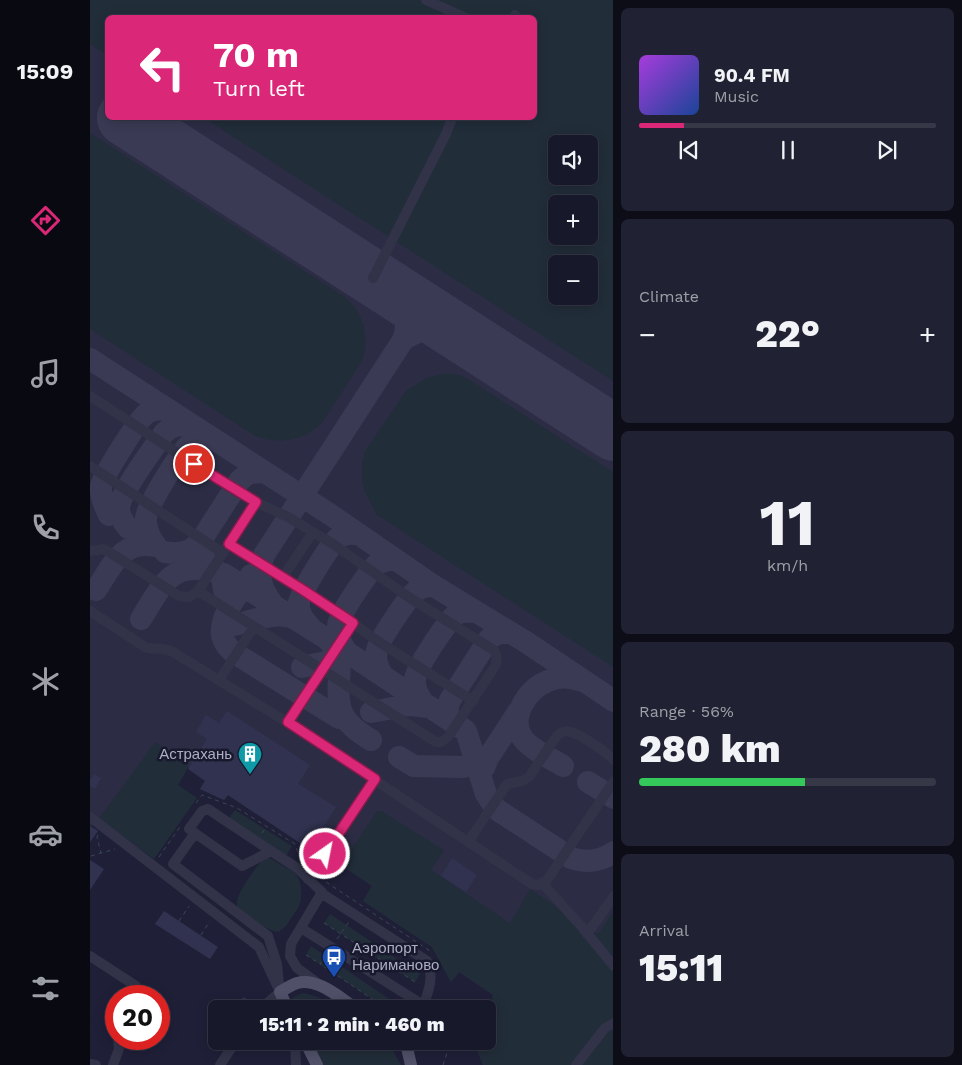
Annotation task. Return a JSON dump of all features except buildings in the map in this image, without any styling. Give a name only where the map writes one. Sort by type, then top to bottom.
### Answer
[{"type":"main road","points":[[284,1000],[280,992],[297,983],[304,982],[324,988],[343,1000]]},
{"type":"main road","points":[[310,1050],[317,1065]]},
{"type":"main road","points":[[407,1050],[411,1065]]},
{"type":"street","points":[[426,0],[459,15]]},
{"type":"street","points":[[373,278],[446,134],[451,120]]},
{"type":"street","points":[[90,396],[181,456],[256,502],[288,517],[313,532],[448,623],[495,651],[497,657],[496,665],[448,737],[442,742],[436,742],[198,591]]},
{"type":"street","points":[[90,466],[226,548],[283,577],[379,642],[473,701]]},
{"type":"street","points":[[90,551],[104,549],[179,596],[189,597],[198,591],[256,502]]},
{"type":"street","points":[[283,577],[313,532]]},
{"type":"street","points":[[90,611],[145,647],[150,649],[165,648],[288,722],[532,884],[543,884],[547,880],[613,781]]},
{"type":"street","points":[[288,722],[353,623]]},
{"type":"street","points":[[219,680],[254,627]]},
{"type":"street","points":[[468,842],[501,792],[510,783],[522,781],[529,777],[559,734],[567,731],[577,734],[613,760]]},
{"type":"street","points":[[308,879],[375,779]]},
{"type":"street","points":[[271,851],[242,866],[189,829],[202,811],[208,809],[297,868],[321,893],[427,961],[432,970],[432,978],[425,1000]]},
{"type":"street","points":[[90,818],[259,946],[280,992]]},
{"type":"street","points":[[195,833],[173,864],[268,936],[277,964],[280,992]]},
{"type":"street","points":[[543,884],[613,966]]},
{"type":"street","points":[[321,893],[291,944],[290,956],[297,968],[324,988]]},
{"type":"street","points":[[587,934],[613,896]]},
{"type":"street","points":[[301,928],[412,1000]]},
{"type":"street","points":[[90,956],[134,985]]},
{"type":"street","points":[[271,1000],[280,992]]},
{"type":"street","points":[[576,1065],[605,1028],[613,1023]]},
{"type":"street","points":[[113,1065],[119,1050]]},
{"type":"street","points":[[220,1065],[230,1050]]},
{"type":"street","points":[[294,1050],[296,1065]]},
{"type":"street","points":[[90,1064],[96,1065]]},
{"type":"path","points":[[205,796],[207,792]]},
{"type":"path","points":[[193,807],[202,794],[237,808],[295,844],[300,859]]},
{"type":"path","points":[[153,865],[182,824]]},
{"type":"path","points":[[91,856],[121,847]]},
{"type":"path","points":[[180,921],[192,901]]},
{"type":"path","points":[[324,923],[415,982]]},
{"type":"path","points":[[306,955],[320,964]]},
{"type":"path","points":[[443,1065],[448,1050]]},
{"type":"shaded area","name":"Астрахань","points":[[90,0],[613,0],[613,1065],[483,1065],[477,1050],[496,1050],[496,1000],[491,1000],[493,995],[459,972],[451,982],[432,947],[363,901],[372,886],[312,845],[309,849],[228,795],[224,800],[200,789],[205,781],[156,743],[99,819],[91,826],[98,831],[90,842]]},
{"type":"shaded area","points":[[90,0],[613,0],[613,381],[207,120],[537,120],[537,15],[105,15],[105,54],[90,44]]},
{"type":"shaded area","points":[[90,133],[352,303],[364,326],[365,344],[362,361],[322,423],[315,429],[291,440],[264,439],[255,436],[90,329]]},
{"type":"shaded area","points":[[441,374],[463,376],[613,472],[613,667],[377,515],[365,492],[362,480],[362,465],[365,451],[406,391],[426,378]]},
{"type":"shaded area","points":[[155,742],[189,766],[178,785],[197,798],[154,859],[99,819]]},
{"type":"shaded area","points":[[235,810],[292,846],[286,856],[229,818]]},
{"type":"shaded area","points":[[377,811],[381,811],[444,850],[431,870],[510,923],[530,889],[598,934],[613,912],[613,1065],[483,1065],[477,1050],[496,1050],[496,1000],[491,1000],[493,995],[459,972],[451,982],[432,947],[363,901],[372,886],[341,865]]},
{"type":"shaded area","points":[[268,857],[295,873],[301,887],[301,900],[298,908],[286,926],[279,932],[266,928],[243,913],[237,904],[241,891],[250,876],[262,860]]},
{"type":"shaded area","points":[[330,914],[420,974],[415,982],[324,923]]},
{"type":"shaded area","points":[[311,946],[391,1000],[374,1000],[306,955]]},
{"type":"shaded area","points":[[303,993],[322,1000],[292,1000],[293,997]]},
{"type":"shaded area","points":[[314,1050],[392,1050],[401,1065],[322,1065]]},
{"type":"taxiway","points":[[392,290],[406,320],[403,340]]},
{"type":"taxiway","points":[[272,603],[262,586],[260,574],[264,555],[403,340],[419,332],[433,329],[441,329],[465,337]]},
{"type":"taxiway","points":[[90,359],[331,515],[434,586],[526,642],[613,700]]},
{"type":"taxiway","points":[[109,515],[102,498],[101,486],[114,460],[129,436],[147,413],[158,409],[169,411]]},
{"type":"taxiway","points":[[128,528],[120,515],[120,503],[137,472],[167,430],[185,425],[193,427]]},
{"type":"taxiway","points":[[156,546],[146,526],[146,518],[152,503],[185,449],[195,441],[212,439]]},
{"type":"taxiway","points":[[224,590],[222,575],[209,564],[202,552],[202,539],[240,480],[249,473],[263,472]]},
{"type":"taxiway","points":[[310,627],[299,610],[299,603],[304,590],[322,559],[338,538],[346,534],[356,534]]},
{"type":"taxiway","points":[[165,552],[186,552],[202,539]]},
{"type":"taxiway","points":[[96,590],[119,556],[135,547],[144,545],[156,546]]},
{"type":"taxiway","points":[[347,652],[341,643],[338,633],[339,621],[343,613],[377,564],[387,560],[396,560]]},
{"type":"taxiway","points":[[141,619],[164,584],[180,571],[191,569],[222,574]]},
{"type":"taxiway","points":[[224,574],[327,639],[466,731],[486,794],[496,809],[571,858],[593,861],[613,853]]},
{"type":"taxiway","points":[[251,575],[231,604],[222,625],[222,636],[227,645],[236,654],[339,718],[344,717]]},
{"type":"taxiway","points":[[383,676],[376,660],[377,650],[383,637],[412,595],[420,589],[434,586]]},
{"type":"taxiway","points":[[424,704],[415,686],[415,679],[421,665],[450,620],[462,612],[475,611]]},
{"type":"taxiway","points":[[234,625],[272,616],[294,618]]},
{"type":"taxiway","points":[[452,722],[447,709],[450,700],[489,639],[497,634],[510,632]]},
{"type":"taxiway","points":[[327,639],[334,648],[338,658],[340,669],[338,690],[343,716],[354,728],[371,740]]},
{"type":"taxiway","points":[[302,667],[336,660]]},
{"type":"taxiway","points":[[563,766],[525,741],[519,729],[519,712],[534,690],[552,679],[569,678],[582,681]]},
{"type":"taxiway","points":[[371,712],[409,705],[429,707]]},
{"type":"taxiway","points":[[484,768],[488,758],[518,712]]},
{"type":"taxiway","points":[[399,757],[414,766],[463,767],[472,765],[490,755]]},
{"type":"taxiway","points":[[588,782],[613,797]]},
{"type":"runway","points":[[128,120],[613,432]]},
{"type":"place","name":"Астрахань","points":[[250,775]]},
{"type":"place","name":"Аэропорт Нариманово","points":[[334,978]]},
{"type":"route","points":[[194,464],[256,502],[229,544],[353,623],[288,722],[375,779],[325,854]]}]
